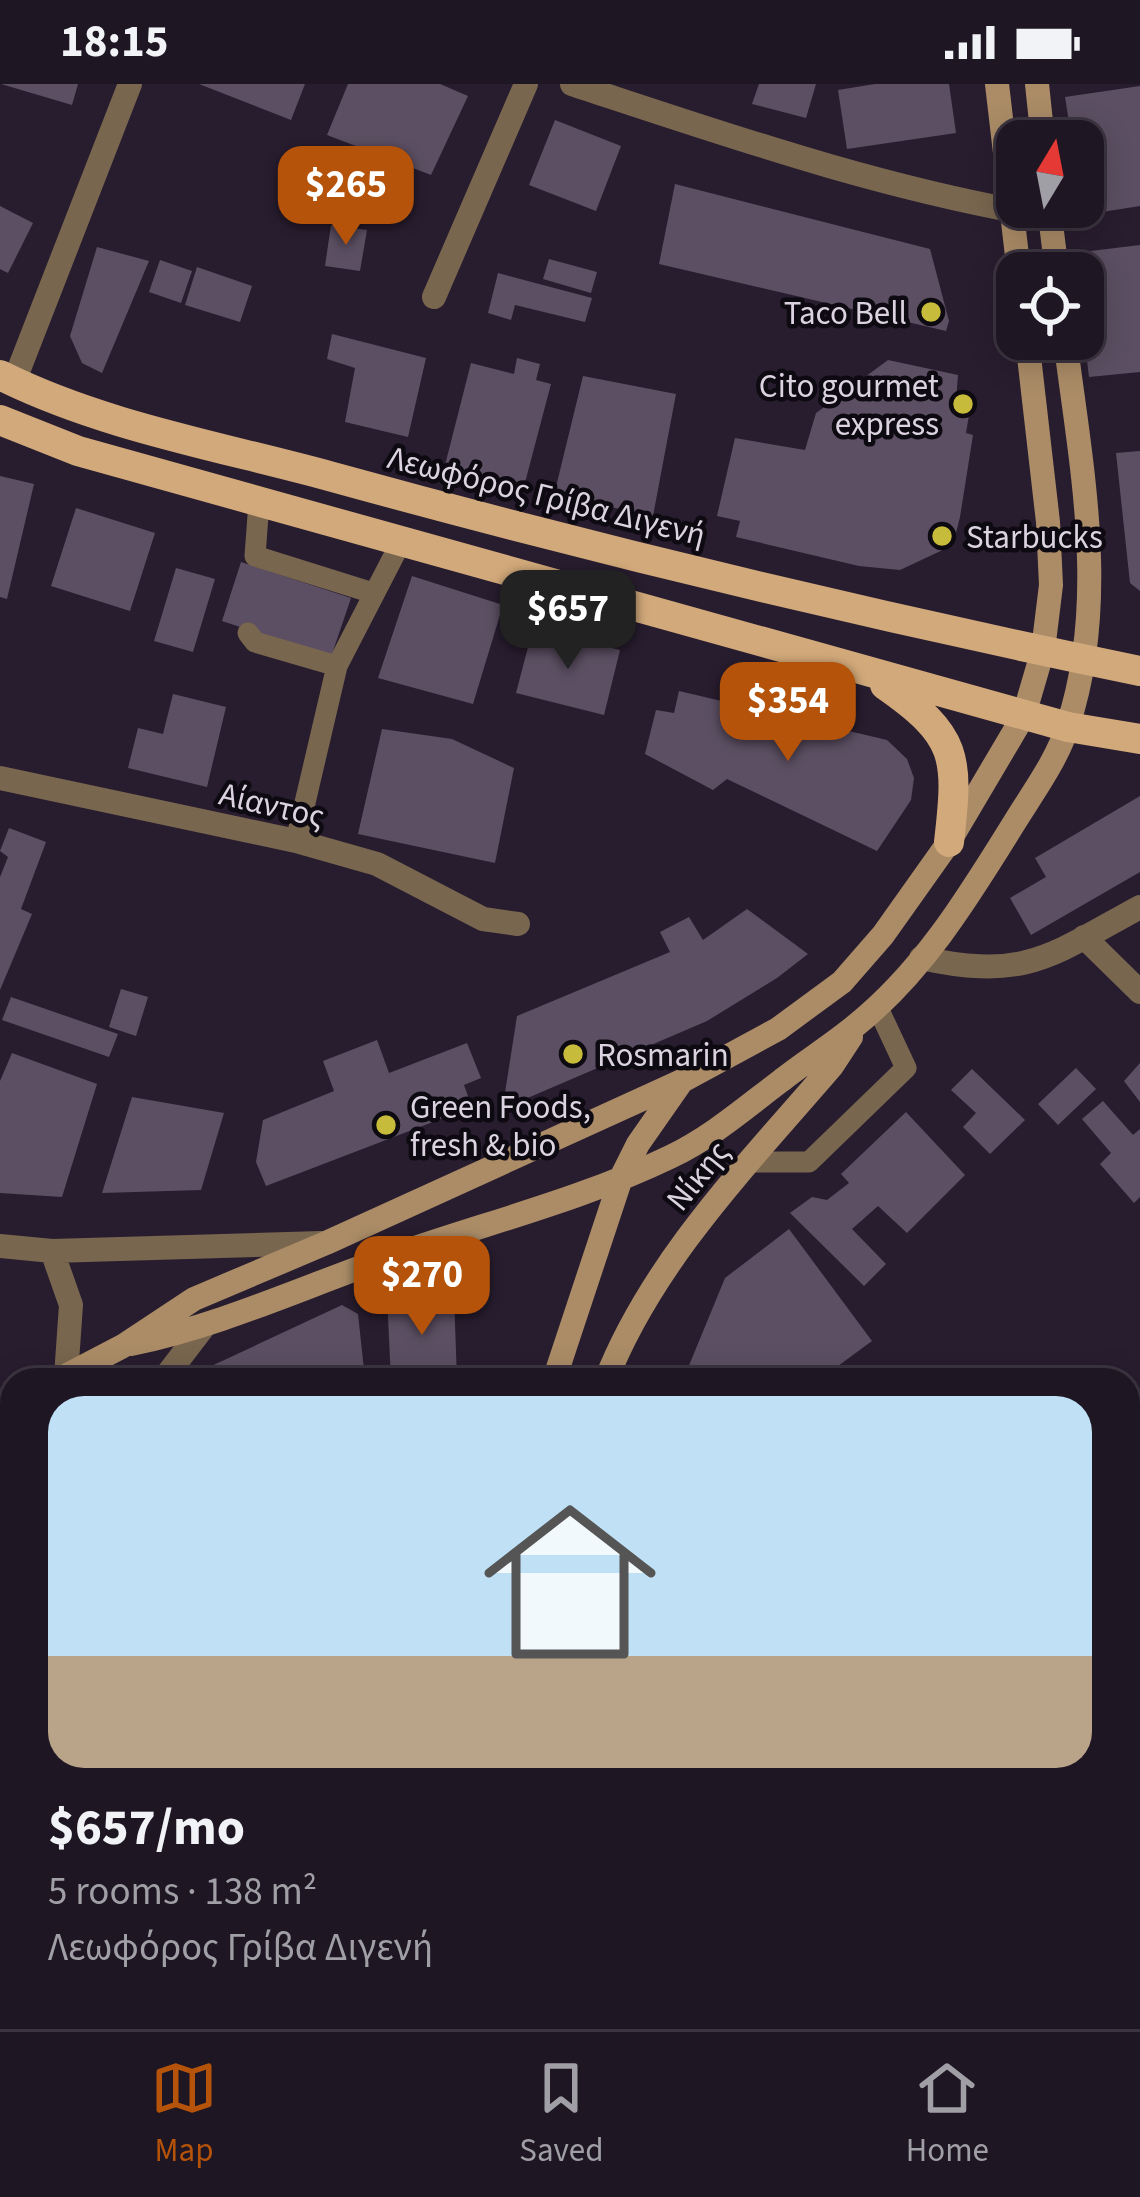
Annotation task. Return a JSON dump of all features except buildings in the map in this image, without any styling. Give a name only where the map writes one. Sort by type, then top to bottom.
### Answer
[{"type":"main road","points":[[997,84],[1001,120]]},
{"type":"main road","points":[[1037,84],[1040,120]]},
{"type":"main road","points":[[81,1368],[194,1299],[684,1079],[778,1029],[842,982],[883,935],[949,842],[1024,715],[1043,650],[1051,585],[1029,360]]},
{"type":"main road","points":[[123,1346],[206,1325],[621,1178],[718,1130],[877,1006],[970,894],[1068,727],[1083,659],[1091,584],[1068,360]]},
{"type":"main road","name":"Λεωφόρος Γρίβα Διγενή","points":[[7,378],[64,403],[143,428],[550,537],[1140,671]]},
{"type":"main road","points":[[0,420],[78,452],[1068,727],[1140,739]]},
{"type":"main road","points":[[866,672],[924,712],[943,735],[951,755],[955,791],[949,842]]},
{"type":"main road","name":"Νίκης","points":[[612,1368],[636,1315],[679,1251],[832,1066],[857,1024]]},
{"type":"main road","name":"Νίκης","points":[[558,1368],[621,1178],[638,1144],[684,1079]]},
{"type":"street","points":[[7,378],[130,84]]},
{"type":"street","points":[[434,297],[526,84]]},
{"type":"street","points":[[572,84],[818,165],[996,208]]},
{"type":"street","name":"Αίαντος","points":[[0,778],[377,864],[483,919],[518,924]]},
{"type":"street","points":[[921,958],[979,968],[1012,968],[1044,958],[1140,907]]},
{"type":"street","points":[[1084,937],[1140,992]]},
{"type":"street","points":[[0,1246],[52,1250],[326,1243]]},
{"type":"street","points":[[52,1250],[71,1305],[63,1368]]},
{"type":"street","points":[[172,1368],[206,1325]]},
{"type":"lane","points":[[259,502],[254,556],[373,592]]},
{"type":"lane","points":[[296,842],[337,666],[401,542]]},
{"type":"lane","points":[[248,634],[255,642],[337,666]]},
{"type":"lane","points":[[750,1162],[809,1162],[906,1068],[877,1006]]},
{"type":"place","name":"Taco Bell","points":[[931,312]]},
{"type":"place","name":"Cito gourmet express","points":[[963,404]]},
{"type":"place","name":"Starbucks","points":[[942,536]]},
{"type":"place","name":"Rosmarin","points":[[573,1054]]},
{"type":"place","name":"Green Foods, fresh & bio","points":[[386,1125]]}]
